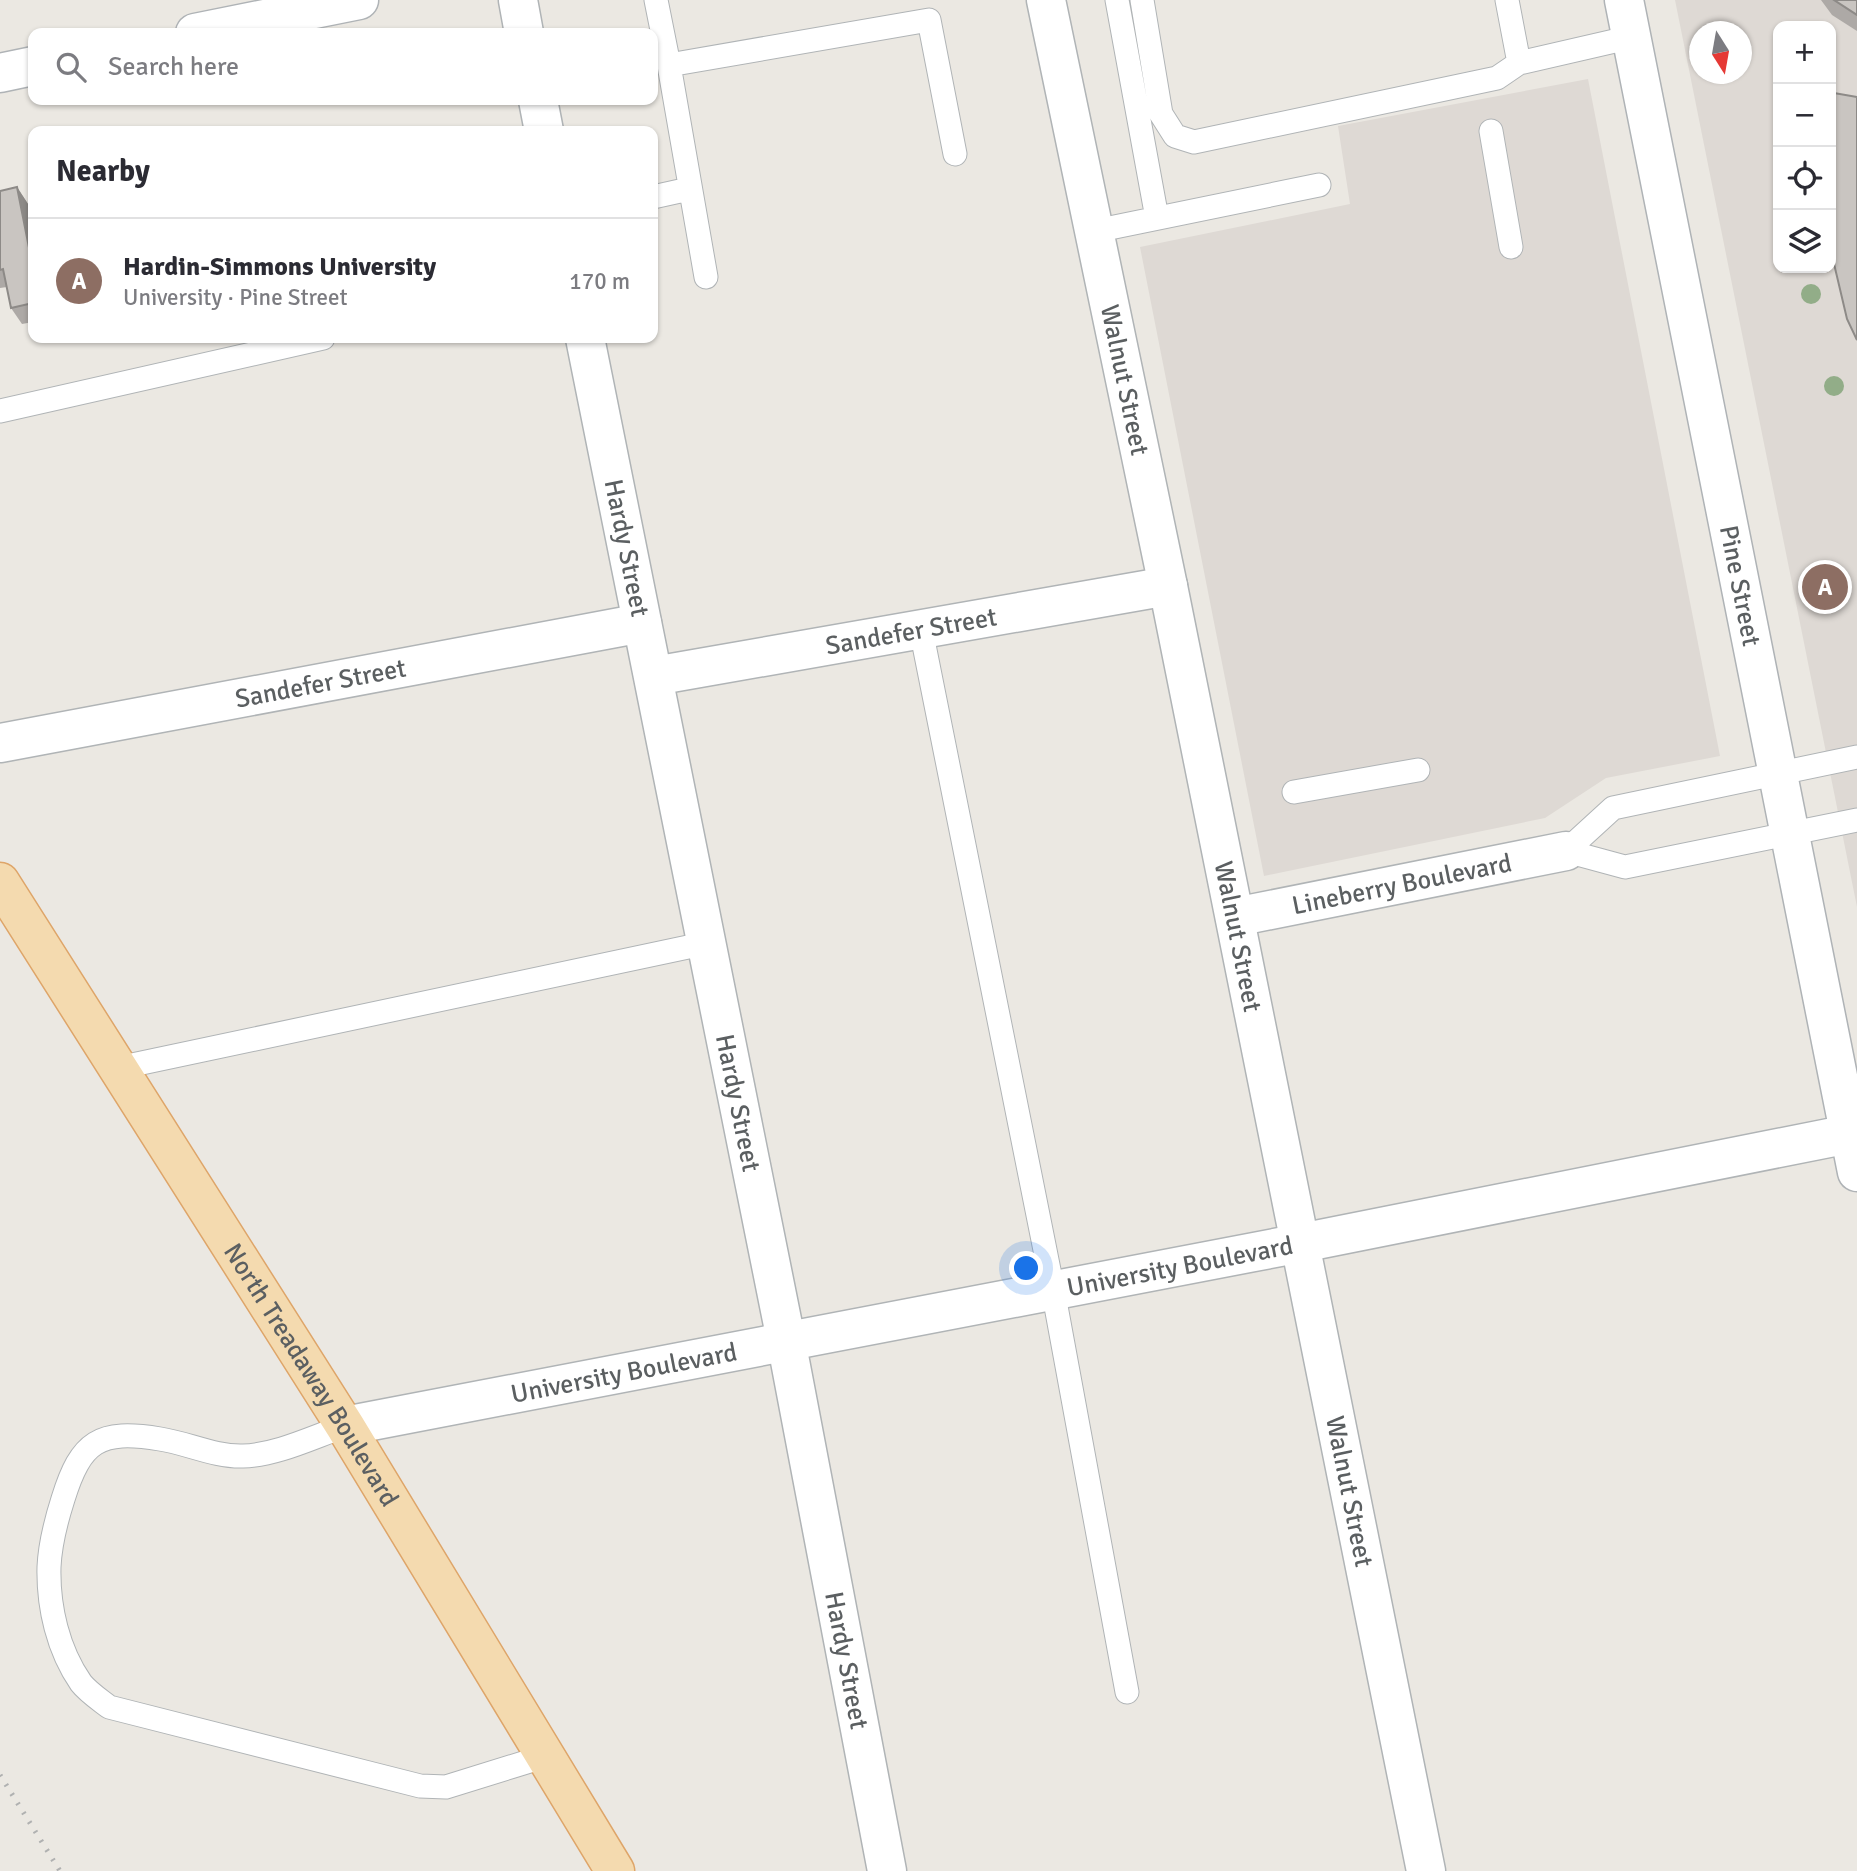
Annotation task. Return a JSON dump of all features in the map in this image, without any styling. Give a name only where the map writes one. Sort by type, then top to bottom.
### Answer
[{"type":"main road","name":"North Treadaway Boulevard","points":[[0,883],[345,1426],[615,1871]]},
{"type":"street","points":[[220,28],[359,0]]},
{"type":"street","points":[[518,0],[523,28]]},
{"type":"street","name":"Walnut Street","points":[[1052,1],[1095,231],[1426,1871]]},
{"type":"street","name":"Pine Street","points":[[1628,18],[1857,1172]]},
{"type":"street","points":[[0,73],[28,67]]},
{"type":"street","points":[[539,105],[543,126]]},
{"type":"street","name":"Hardy Street","points":[[586,343],[786,1340],[887,1871]]},
{"type":"street","name":"Sandefer Street","points":[[654,676],[1168,586]]},
{"type":"street","name":"Sandefer Street","points":[[0,743],[642,623]]},
{"type":"street","name":"Lineberry Boulevard","points":[[1235,917],[1566,851]]},
{"type":"street","name":"University Boulevard","points":[[345,1426],[1301,1243],[1849,1134]]},
{"type":"lane","points":[[656,0],[706,277]]},
{"type":"lane","points":[[1117,0],[1157,218]]},
{"type":"lane","points":[[1142,0],[1161,114],[1175,136],[1194,142],[1497,78],[1519,62],[1628,18]]},
{"type":"lane","points":[[1507,0],[1519,62]]},
{"type":"lane","points":[[669,65],[929,20],[955,154]]},
{"type":"lane","points":[[1491,131],[1511,247]]},
{"type":"lane","points":[[1095,231],[1319,185]]},
{"type":"lane","points":[[658,196],[690,189]]},
{"type":"lane","points":[[0,411],[301,343]]},
{"type":"lane","points":[[921,630],[1053,1290],[1126,1692]]},
{"type":"lane","points":[[1566,851],[1614,808],[1857,757]]},
{"type":"lane","points":[[1294,792],[1418,769]]},
{"type":"lane","name":"Lineberry Boulevard","points":[[1566,851],[1625,867],[1857,820]]},
{"type":"lane","points":[[118,1068],[707,943]]},
{"type":"lane","points":[[345,1426],[264,1454],[243,1456],[124,1435],[100,1440],[86,1449],[73,1467],[57,1519],[49,1562],[48,1598],[64,1652],[82,1684],[109,1707],[420,1786],[446,1787],[545,1756]]},
{"type":"shaded area","points":[[1675,0],[1857,0],[1857,907],[1692,84],[1752,84],[1752,21],[1689,21],[1689,70]]},
{"type":"shaded area","points":[[1588,79],[1720,756],[1606,778],[1545,818],[1264,876],[1140,247],[1350,204],[1338,126]]},
{"type":"building","points":[[1834,0],[1857,0],[1857,15]]},
{"type":"building","points":[[1836,93],[1857,97],[1857,340],[1847,319],[1836,272]]},
{"type":"building","points":[[17,187],[28,243],[28,304],[11,308],[3,269],[0,270],[0,191]]},
{"type":"railway","points":[[0,1775],[60,1871]]},
{"type":"place","name":"Hardin-Simmons University","points":[[1825,587]]}]
